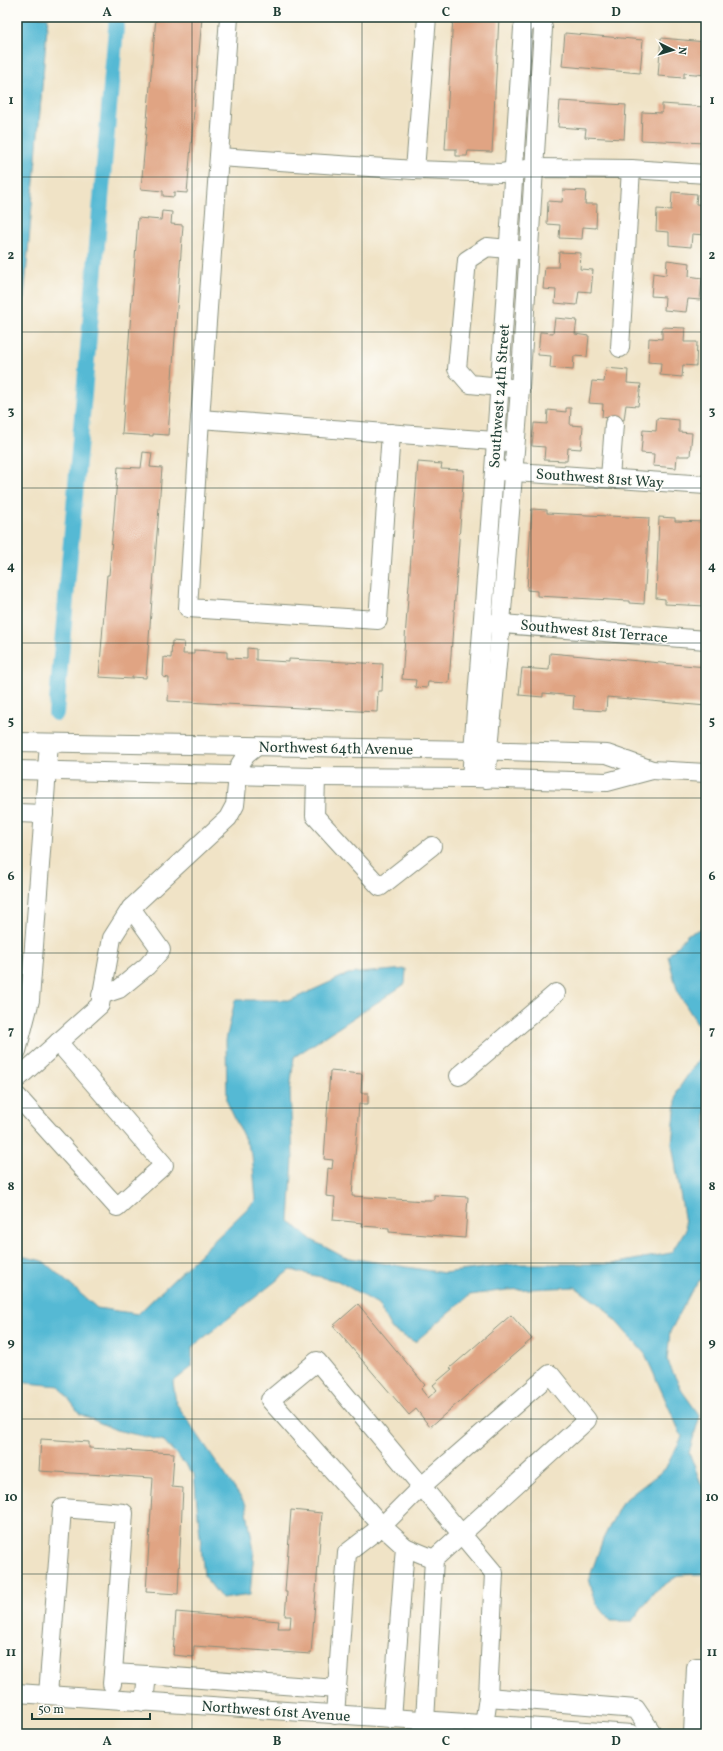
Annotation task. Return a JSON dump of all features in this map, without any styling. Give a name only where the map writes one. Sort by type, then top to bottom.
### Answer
[{"type":"street","points":[[229,17],[188,608],[378,620],[391,433]]},
{"type":"street","points":[[415,170],[427,17]]},
{"type":"street","name":"Southwest 24th Street","points":[[482,750],[483,622],[500,387],[513,171],[523,28],[532,17]]},
{"type":"street","name":"Southwest 24th Street","points":[[478,779],[501,623],[512,471],[520,389],[528,250],[544,28],[539,17]]},
{"type":"street","points":[[219,157],[415,170],[501,173],[534,168],[632,169],[706,174]]},
{"type":"street","points":[[620,348],[632,169]]},
{"type":"street","points":[[520,389],[470,384],[457,369],[467,260],[487,247],[528,250]]},
{"type":"street","points":[[200,419],[515,443]]},
{"type":"street","points":[[610,478],[614,424]]},
{"type":"street","name":"Southwest 81st Way","points":[[494,471],[706,485]]},
{"type":"street","name":"Southwest 81st Terrace","points":[[483,622],[706,640]]},
{"type":"street","name":"Northwest 64th Avenue","points":[[17,742],[482,750],[607,754],[652,770],[706,774]]},
{"type":"street","points":[[18,1042],[30,1000],[49,743]]},
{"type":"street","points":[[17,1079],[100,1005],[112,938],[131,908],[228,818],[235,805],[239,766],[246,755],[256,747]]},
{"type":"street","name":"Northwest 64th Avenue","points":[[17,770],[607,782],[652,770]]},
{"type":"street","points":[[316,777],[315,816],[380,887],[432,846]]},
{"type":"street","points":[[17,813],[44,814]]},
{"type":"street","points":[[102,995],[119,989],[147,966],[161,950],[131,908]]},
{"type":"street","points":[[459,1076],[556,993]]},
{"type":"street","points":[[17,1096],[117,1207],[164,1165],[58,1042]]},
{"type":"street","points":[[434,1559],[405,1547],[382,1526],[270,1400],[317,1361],[494,1572],[488,1697],[484,1725]]},
{"type":"street","points":[[335,1715],[347,1553],[382,1526],[422,1486],[550,1374],[587,1420],[434,1559],[426,1721]]},
{"type":"street","points":[[48,1695],[62,1508],[124,1513],[111,1699]]},
{"type":"street","points":[[392,1719],[405,1547]]},
{"type":"street","points":[[693,1734],[696,1667],[706,1667]]},
{"type":"street","points":[[113,1673],[337,1689]]},
{"type":"street","points":[[144,1702],[147,1675]]},
{"type":"street","name":"Northwest 61st Avenue","points":[[17,1693],[632,1734]]},
{"type":"street","points":[[488,1697],[636,1709],[653,1734]]},
{"type":"water","points":[[17,17],[48,17],[17,382]]},
{"type":"water","points":[[706,927],[706,1272],[691,1292],[670,1332],[667,1360],[682,1391],[700,1416],[689,1452],[701,1484],[706,1492],[706,1574],[679,1575],[654,1592],[632,1621],[611,1621],[596,1603],[589,1579],[603,1539],[622,1502],[665,1469],[682,1437],[645,1354],[604,1308],[575,1287],[507,1290],[470,1295],[415,1342],[392,1330],[378,1304],[338,1281],[290,1270],[192,1347],[192,1367],[173,1382],[176,1403],[246,1505],[254,1551],[250,1595],[222,1599],[204,1576],[194,1474],[164,1441],[116,1430],[80,1414],[59,1386],[17,1382],[17,1255],[43,1261],[97,1308],[138,1314],[256,1200],[252,1155],[227,1102],[226,1040],[235,1000],[291,1000],[348,974],[406,969],[405,984],[294,1057],[290,1091],[293,1159],[289,1221],[312,1240],[344,1257],[444,1273],[515,1264],[612,1264],[671,1253],[686,1229],[672,1144],[677,1091],[702,1054],[702,1031],[678,993],[668,956],[688,934]]},
{"type":"building","points":[[156,17],[202,17],[187,193],[174,192],[174,197],[163,196],[163,191],[141,189]]},
{"type":"building","points":[[453,17],[499,17],[492,152],[468,151],[467,156],[456,156],[456,149],[445,149]]},
{"type":"building","points":[[565,33],[643,40],[640,73],[562,66]]},
{"type":"building","points":[[661,38],[706,42],[706,75],[684,73],[684,78],[658,76]]},
{"type":"building","points":[[560,101],[626,105],[624,139],[585,137],[586,129],[558,127]]},
{"type":"building","points":[[662,104],[706,107],[706,143],[641,140],[642,112],[662,113]]},
{"type":"building","points":[[563,190],[586,191],[585,204],[597,204],[596,228],[583,227],[582,239],[559,238],[560,225],[547,224],[548,201],[562,202]]},
{"type":"building","points":[[672,192],[697,194],[696,204],[706,205],[705,235],[692,234],[691,247],[669,245],[669,232],[656,231],[657,209],[671,210]]},
{"type":"building","points":[[162,211],[172,212],[171,224],[183,225],[168,435],[153,434],[153,436],[122,434],[138,218],[161,220]]},
{"type":"building","points":[[559,252],[581,253],[580,269],[593,270],[591,292],[579,291],[577,305],[555,303],[556,290],[543,289],[545,267],[558,267]]},
{"type":"building","points":[[667,260],[690,263],[689,276],[702,278],[700,300],[688,299],[686,312],[664,310],[665,297],[651,296],[653,273],[666,275]]},
{"type":"building","points":[[555,318],[577,320],[575,334],[589,336],[587,357],[574,356],[573,370],[550,368],[551,356],[538,355],[540,332],[553,333]]},
{"type":"building","points":[[662,327],[685,328],[684,342],[697,342],[696,366],[683,365],[682,377],[660,375],[661,363],[648,362],[649,338],[662,339]]},
{"type":"building","points":[[606,368],[628,370],[627,383],[641,384],[638,406],[626,405],[624,420],[602,417],[603,404],[589,403],[592,381],[604,382]]},
{"type":"building","points":[[566,408],[571,408],[570,425],[583,426],[581,449],[568,448],[567,461],[544,460],[545,447],[532,446],[534,423],[547,424],[548,410],[566,412]]},
{"type":"building","points":[[657,418],[679,420],[679,432],[692,433],[690,456],[677,456],[676,468],[653,466],[654,454],[641,453],[643,430],[656,431]]},
{"type":"building","points":[[143,452],[152,453],[150,467],[162,468],[146,678],[132,677],[132,679],[99,677],[107,575],[109,575],[118,467],[141,468]]},
{"type":"building","points":[[418,462],[442,464],[441,469],[464,470],[449,683],[428,682],[427,688],[415,687],[416,680],[402,679]]},
{"type":"building","points":[[532,509],[547,510],[547,513],[649,518],[644,604],[629,603],[629,601],[537,596],[537,591],[527,590]]},
{"type":"building","points":[[659,517],[675,518],[675,521],[706,522],[706,606],[665,604],[665,599],[656,598]]},
{"type":"building","points":[[172,641],[184,642],[183,654],[194,654],[194,650],[227,652],[227,658],[247,659],[247,648],[256,649],[256,660],[289,662],[289,659],[383,664],[382,691],[378,691],[377,712],[168,701],[169,678],[163,677],[164,657],[171,658]]},
{"type":"building","points":[[550,653],[706,667],[706,706],[607,697],[606,711],[573,709],[574,696],[543,693],[543,697],[519,695],[522,668],[549,670]]},
{"type":"building","points":[[330,1071],[362,1074],[361,1093],[368,1093],[368,1104],[359,1104],[352,1196],[424,1201],[434,1200],[434,1195],[468,1197],[465,1238],[389,1232],[389,1228],[362,1226],[363,1223],[333,1220],[335,1197],[326,1196],[328,1168],[332,1169],[333,1160],[324,1159]]},
{"type":"building","points":[[358,1304],[425,1385],[421,1389],[428,1398],[437,1390],[433,1385],[452,1369],[450,1368],[511,1315],[532,1339],[430,1427],[416,1409],[409,1415],[333,1326]]},
{"type":"building","points":[[41,1439],[89,1442],[89,1448],[174,1453],[172,1487],[183,1488],[178,1594],[146,1592],[153,1478],[39,1471]]},
{"type":"building","points":[[291,1510],[322,1513],[311,1654],[194,1646],[193,1657],[173,1655],[176,1612],[279,1621],[278,1628],[290,1628],[291,1616],[285,1616],[287,1592],[285,1592]]},
{"type":"waterway","points":[[56,713],[117,17]]}]
